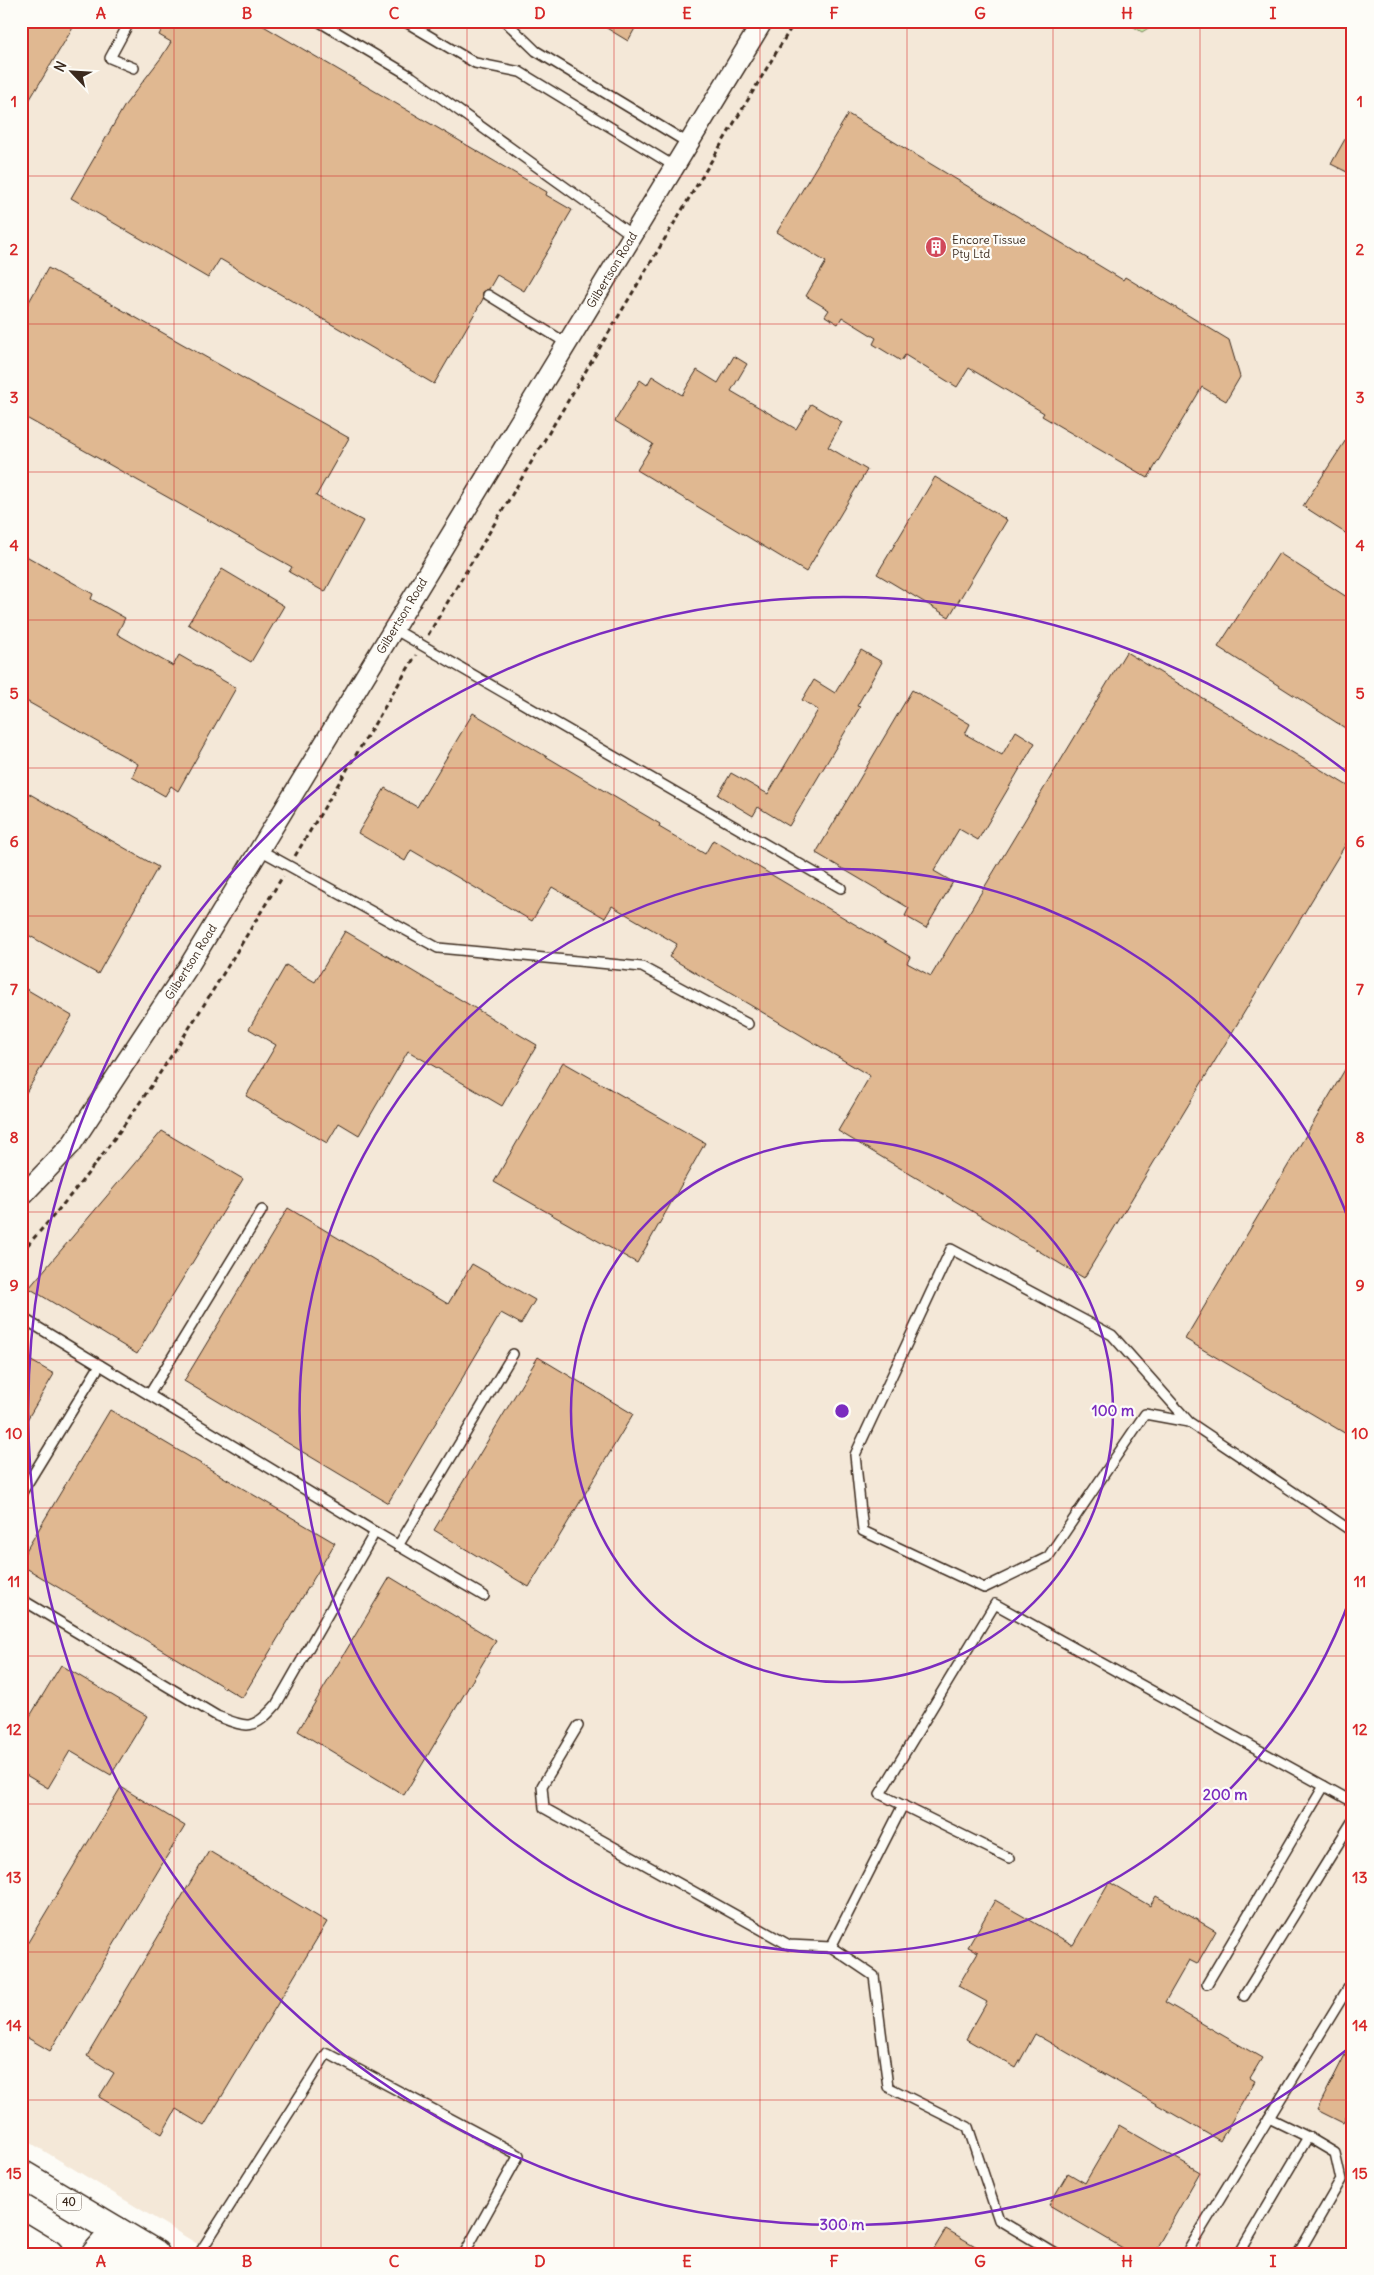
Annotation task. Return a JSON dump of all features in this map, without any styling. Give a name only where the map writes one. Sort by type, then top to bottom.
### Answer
[{"type":"main road","name":"40","points":[[21,2174],[113,2242],[155,2254]]},
{"type":"main road","points":[[21,2237],[49,2254]]},
{"type":"main road","points":[[96,2254],[113,2242]]},
{"type":"street","name":"Gilbertson Road","points":[[21,1197],[71,1144],[187,969],[763,21]]},
{"type":"lane","points":[[130,21],[110,58],[134,68]]},
{"type":"lane","points":[[318,21],[412,78],[632,235]]},
{"type":"lane","points":[[404,21],[475,63],[520,72],[674,166]]},
{"type":"lane","points":[[505,21],[536,51],[688,144]]},
{"type":"lane","points":[[488,295],[568,344]]},
{"type":"lane","points":[[394,629],[841,888]]},
{"type":"lane","points":[[260,850],[438,948],[642,968],[748,1024]]},
{"type":"lane","points":[[149,1395],[262,1210]]},
{"type":"lane","points":[[1188,1422],[1145,1414],[1048,1557],[984,1588],[863,1532],[855,1455],[951,1249],[1112,1335],[1188,1422],[1353,1532]]},
{"type":"lane","points":[[21,1317],[398,1546],[484,1596]]},
{"type":"lane","points":[[398,1546],[513,1354]]},
{"type":"lane","points":[[21,1494],[100,1365]]},
{"type":"lane","points":[[21,1599],[217,1716],[243,1726],[261,1721],[276,1705],[375,1532]]},
{"type":"lane","points":[[1009,1858],[880,1794],[995,1604],[1353,1802]]},
{"type":"lane","points":[[578,1726],[542,1786],[544,1808],[788,1945],[831,1947],[874,1976],[888,2087],[968,2127],[999,2220],[1056,2254]]},
{"type":"lane","points":[[1207,1984],[1324,1786]]},
{"type":"lane","points":[[831,1947],[903,1805]]},
{"type":"lane","points":[[1244,1996],[1353,1820]]},
{"type":"lane","points":[[1186,2254],[1353,1980]]},
{"type":"lane","points":[[199,2254],[327,2053],[519,2155],[464,2254]]},
{"type":"lane","points":[[1268,2118],[1335,2153],[1342,2180],[1298,2254]]},
{"type":"lane","points":[[1239,2254],[1308,2138]]},
{"type":"shaded area","points":[[21,21],[1353,21],[1353,2254],[214,2254],[21,2137]]},
{"type":"green space","points":[[1124,21],[1160,21],[1142,32]]},
{"type":"building","points":[[21,21],[77,21],[21,114]]},
{"type":"building","points":[[166,21],[255,21],[547,192],[546,195],[572,210],[524,291],[497,275],[489,289],[483,291],[483,299],[434,384],[220,259],[208,278],[71,198],[125,105],[171,42],[159,35]]},
{"type":"building","points":[[595,21],[639,21],[628,41]]},
{"type":"building","name":"Encore Tissue Pty Ltd","points":[[848,114],[1123,280],[1125,277],[1229,340],[1240,377],[1226,401],[1202,387],[1148,478],[1042,416],[1044,413],[969,368],[957,387],[905,355],[901,361],[873,344],[876,338],[842,317],[838,324],[825,316],[829,310],[806,296],[826,262],[777,232]]},
{"type":"building","points":[[1353,125],[1353,175],[1331,164]]},
{"type":"building","points":[[48,268],[349,438],[316,496],[363,521],[325,592],[289,572],[292,567],[21,415],[21,316]]},
{"type":"building","points":[[734,356],[747,364],[731,391],[796,429],[811,404],[842,422],[828,447],[867,470],[806,572],[637,470],[653,444],[615,421],[640,380],[647,385],[652,376],[682,395],[697,370],[718,383]]},
{"type":"building","points":[[1353,429],[1353,538],[1303,506]]},
{"type":"building","points":[[935,477],[1007,520],[949,617],[877,574]]},
{"type":"building","points":[[21,553],[93,594],[91,599],[125,618],[117,634],[173,666],[179,655],[236,688],[178,791],[171,786],[165,796],[132,777],[138,764],[21,698]]},
{"type":"building","points":[[1279,553],[1353,601],[1353,733],[1218,647]]},
{"type":"building","points":[[222,569],[284,606],[251,662],[188,624]]},
{"type":"building","points":[[861,650],[882,662],[857,706],[860,707],[789,826],[758,807],[753,816],[718,795],[731,773],[768,794],[818,710],[802,700],[814,680],[835,693]]},
{"type":"building","points":[[1126,652],[1353,789],[1353,832],[1084,1278],[838,1131],[870,1076],[669,957],[677,944],[612,906],[605,918],[552,887],[532,921],[411,850],[405,861],[358,833],[385,788],[417,807],[473,713],[660,824],[659,827],[705,854],[713,840],[910,957],[907,963],[931,976]]},
{"type":"building","points":[[912,690],[970,724],[965,734],[1002,755],[1016,731],[1035,743],[978,840],[959,829],[934,871],[953,882],[926,928],[905,916],[909,908],[816,853]]},
{"type":"building","points":[[21,789],[158,867],[98,974],[21,931]]},
{"type":"building","points":[[345,931],[537,1045],[502,1106],[408,1051],[359,1135],[339,1123],[327,1143],[246,1096],[276,1045],[249,1029],[286,965],[315,982]]},
{"type":"building","points":[[21,986],[72,1016],[21,1101]]},
{"type":"building","points":[[1353,1056],[1353,1438],[1185,1339]]},
{"type":"building","points":[[563,1062],[705,1143],[637,1263],[494,1182]]},
{"type":"building","points":[[162,1131],[243,1179],[137,1354],[29,1288]]},
{"type":"building","points":[[288,1208],[448,1304],[472,1264],[535,1300],[521,1324],[501,1313],[388,1503],[184,1381]]},
{"type":"building","points":[[21,1355],[54,1374],[21,1430]]},
{"type":"building","points":[[538,1357],[633,1414],[529,1587],[434,1530]]},
{"type":"building","points":[[110,1410],[335,1543],[242,1698],[21,1565],[21,1559]]},
{"type":"building","points":[[390,1577],[496,1641],[404,1795],[298,1731]]},
{"type":"building","points":[[61,1665],[147,1716],[111,1775],[70,1751],[48,1788],[21,1772],[21,1731]]},
{"type":"building","points":[[121,1787],[185,1826],[50,2051],[21,2034],[21,1954]]},
{"type":"building","points":[[209,1851],[327,1922],[204,2126],[176,2109],[162,2134],[99,2097],[114,2073],[87,2056]]},
{"type":"building","points":[[1109,1882],[1150,1906],[1156,1896],[1216,1931],[1197,1964],[1189,1960],[1165,2002],[1262,2058],[1250,2078],[1255,2081],[1220,2141],[1035,2034],[1016,2068],[966,2039],[987,2002],[958,1986],[978,1952],[968,1947],[995,1900],[1073,1945]]},
{"type":"building","points":[[1353,2039],[1353,2104],[1343,2123],[1317,2110]]},
{"type":"building","points":[[1119,2125],[1200,2172],[1153,2254],[1133,2254],[1049,2205],[1068,2173],[1085,2183]]},
{"type":"building","points":[[946,2229],[989,2254],[931,2254]]},
{"type":"place","name":"Encore Tissue Pty Ltd","points":[[936,247]]}]
